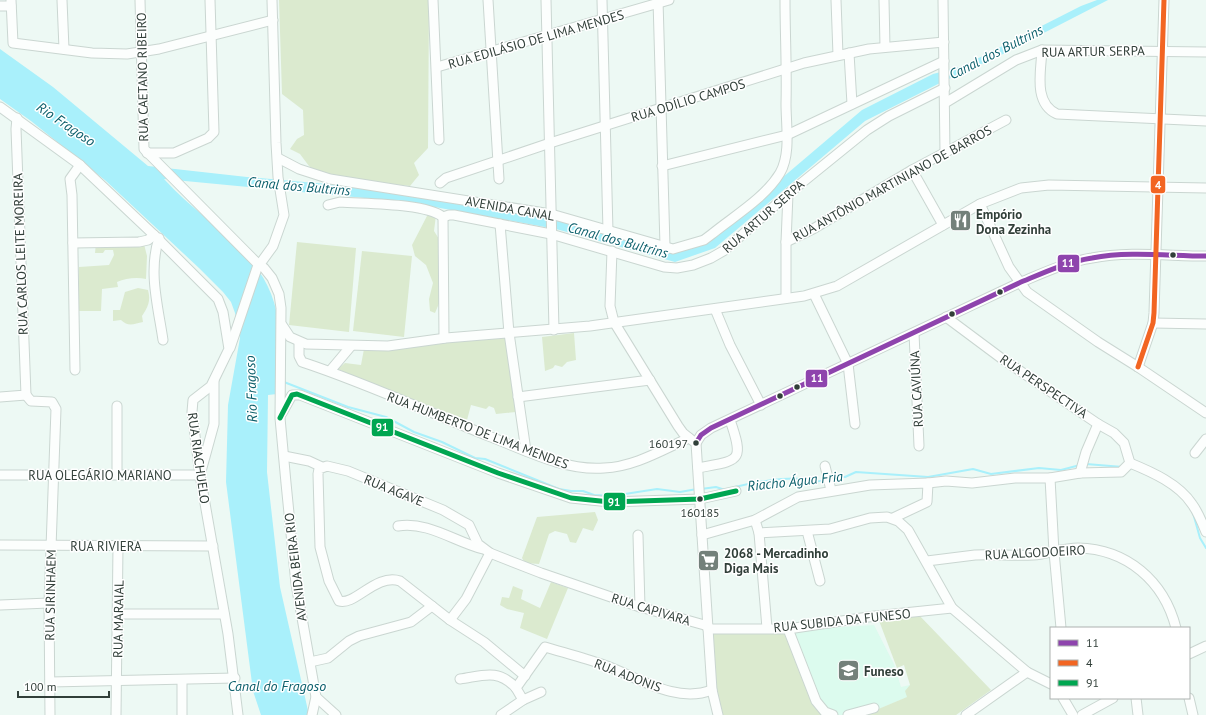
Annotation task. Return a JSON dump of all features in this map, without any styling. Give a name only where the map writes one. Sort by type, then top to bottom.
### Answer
[{"type":"street","points":[[62,0],[64,49]]},
{"type":"street","name":"RUA CAETANO RIBEIRO","points":[[140,0],[144,120],[143,145],[147,153]]},
{"type":"street","points":[[147,153],[174,153],[204,140],[213,134],[212,35],[210,0]]},
{"type":"street","points":[[229,350],[258,267],[273,246],[284,215],[278,177],[272,0]]},
{"type":"street","points":[[433,0],[439,140]]},
{"type":"street","points":[[488,0],[499,179]]},
{"type":"street","points":[[546,0],[554,330]]},
{"type":"street","points":[[602,0],[608,231]]},
{"type":"street","name":"RUA EDILÁSIO DE LIMA MENDES","points":[[437,67],[491,53],[658,2],[669,0]]},
{"type":"street","points":[[785,0],[787,135]]},
{"type":"street","points":[[836,0],[838,54]]},
{"type":"street","points":[[884,0],[885,47]]},
{"type":"street","points":[[943,0],[945,153]]},
{"type":"street","points":[[1138,367],[1153,323],[1164,0]]},
{"type":"street","points":[[658,2],[665,246]]},
{"type":"street","points":[[0,6],[11,3],[13,43],[106,54],[142,53],[273,20]]},
{"type":"street","name":"RUA ODÍLIO CAMPOS","points":[[440,183],[446,178],[550,143],[838,54],[885,47],[944,42]]},
{"type":"street","points":[[1042,50],[1042,96],[1046,107],[1053,112],[1066,116],[1206,121]]},
{"type":"street","name":"RUA ARTUR SERPA","points":[[945,103],[1016,60],[1042,50],[1163,50],[1206,52]]},
{"type":"street","points":[[848,53],[852,104]]},
{"type":"street","points":[[662,166],[787,135],[852,104],[944,64]]},
{"type":"street","name":"RUA ARTUR SERPA","points":[[443,217],[454,215],[551,232],[668,268],[684,267],[698,263],[725,250],[788,194],[855,138],[875,124],[945,86]]},
{"type":"street","points":[[0,107],[80,165],[156,236],[218,299],[222,308],[229,350]]},
{"type":"street","name":"RUA CARLOS LEITE MOREIRA","points":[[17,118],[16,137],[26,395]]},
{"type":"street","name":"RUA ANTÔNIO MARTINIANO DE BARROS","points":[[786,298],[786,242],[813,228],[912,170],[1006,120]]},
{"type":"street","name":"AVENIDA CANAL","points":[[278,158],[308,173],[344,182],[402,190],[551,216],[676,248],[708,238],[758,198],[775,180],[784,165],[787,135]]},
{"type":"street","name":"AVENIDA BEIRA RIO","points":[[147,153],[258,267],[270,274],[275,285],[281,308],[282,325],[280,418],[295,578],[316,697],[312,715]]},
{"type":"street","points":[[75,370],[73,243],[70,179],[80,165]]},
{"type":"street","points":[[912,170],[943,225]]},
{"type":"street","points":[[282,325],[290,337],[299,342],[319,346],[401,344],[444,338],[554,330],[747,305],[814,294],[852,278],[980,204],[1008,192],[1035,185],[1206,188]]},
{"type":"street","points":[[786,242],[788,194]]},
{"type":"street","points":[[328,205],[340,202],[421,208],[437,212],[443,217],[444,338]]},
{"type":"street","points":[[980,204],[1009,267],[1019,283],[1032,296],[1098,342],[1206,413]]},
{"type":"street","points":[[500,224],[509,333],[526,451]]},
{"type":"street","points":[[73,243],[139,242],[156,236]]},
{"type":"street","points":[[156,236],[154,252],[155,293],[162,340]]},
{"type":"street","points":[[612,251],[610,306],[614,322],[678,426],[692,440],[699,480],[712,690],[718,715]]},
{"type":"street","name":"RUA HUMBERTO DE LIMA MENDES","points":[[299,342],[299,356],[301,362],[330,371],[526,451],[577,467],[610,468],[656,454],[692,440],[711,428],[946,317],[1019,283],[1067,264],[1093,257],[1156,255],[1206,256]]},
{"type":"street","points":[[814,294],[848,364],[855,424]]},
{"type":"street","points":[[715,308],[730,345],[761,405]]},
{"type":"street","name":"RUA PERSPECTIVA","points":[[946,317],[1001,358],[1098,424],[1114,433],[1124,443],[1127,467]]},
{"type":"street","points":[[1153,323],[1206,324]]},
{"type":"street","name":"RUA CAVIÚNA","points":[[914,333],[919,446]]},
{"type":"street","points":[[330,371],[351,346]]},
{"type":"street","name":"RUA RIACHUELO","points":[[229,350],[214,381],[209,388],[194,398],[191,404],[200,475],[235,678],[238,715]]},
{"type":"street","points":[[518,397],[650,380]]},
{"type":"street","points":[[200,475],[214,424],[214,381]]},
{"type":"street","points":[[280,418],[289,399],[294,394],[498,473],[571,498],[610,502],[699,498],[736,492]]},
{"type":"street","points":[[0,397],[26,395]]},
{"type":"street","name":"RUA SIRINHAEM","points":[[26,395],[31,401],[53,403],[56,409],[52,476],[49,603],[50,715]]},
{"type":"street","points":[[117,406],[117,474]]},
{"type":"street","points":[[698,468],[731,462],[736,458],[738,450],[730,420]]},
{"type":"street","points":[[1081,468],[1098,424]]},
{"type":"street","points":[[1196,453],[1206,439]]},
{"type":"street","name":"RUA AGAVE","points":[[284,456],[310,461],[322,467],[348,471],[443,510],[469,525],[478,544],[487,551]]},
{"type":"street","points":[[322,467],[319,469],[318,474],[320,547],[330,581],[337,598],[343,602],[379,583],[395,580],[412,589],[450,620],[484,642],[525,676],[516,688]]},
{"type":"street","points":[[702,535],[754,520],[798,497],[828,478],[895,483],[946,481],[972,483],[1015,478],[1050,478],[1081,468],[1127,467],[1163,479],[1188,498],[1199,516],[1206,532]]},
{"type":"street","name":"RUA OLEGÁRIO MARIANO","points":[[0,475],[200,475]]},
{"type":"street","points":[[1050,478],[1054,552],[1061,627]]},
{"type":"street","points":[[759,533],[830,529],[870,518],[893,518],[927,502],[928,482]]},
{"type":"street","points":[[893,518],[908,530],[927,561],[952,608],[1027,672],[1050,684]]},
{"type":"street","points":[[754,520],[759,533],[767,628]]},
{"type":"street","points":[[398,526],[417,525],[467,545],[487,551],[466,599],[450,620]]},
{"type":"street","points":[[808,531],[820,582]]},
{"type":"street","points":[[638,536],[640,607]]},
{"type":"street","name":"RUA RIVIERA","points":[[0,545],[213,546]]},
{"type":"street","name":"RUA MARAIAL","points":[[116,715],[118,546]]},
{"type":"street","name":"RUA ALGODOEIRO","points":[[927,561],[976,555],[1032,555],[1076,548],[1090,548],[1130,561],[1150,579],[1164,596],[1176,627]]},
{"type":"street","name":"RUA CAPIVARA","points":[[487,551],[542,573],[595,590],[640,607],[708,628]]},
{"type":"street","points":[[0,605],[49,603]]},
{"type":"street","points":[[310,662],[328,658],[349,641],[359,636],[411,622],[432,606]]},
{"type":"street","name":"RUA SUBIDA DA FUNESO","points":[[708,628],[788,629],[879,616],[952,608]]},
{"type":"street","points":[[118,614],[224,614]]},
{"type":"street","points":[[788,629],[816,700],[825,712],[833,715]]},
{"type":"street","points":[[1190,654],[1206,646]]},
{"type":"street","name":"RUA ADONIS","points":[[525,676],[545,647],[602,664],[656,686],[683,694],[700,694],[712,690]]},
{"type":"street","points":[[966,715],[1027,672]]},
{"type":"street","points":[[460,679],[495,674],[504,678],[516,688],[523,700]]},
{"type":"street","points":[[50,682],[182,681],[235,678]]},
{"type":"street","points":[[182,681],[182,715]]},
{"type":"street","points":[[501,715],[523,700],[541,692]]},
{"type":"street","points":[[316,697],[336,715]]},
{"type":"street","points":[[1064,699],[1080,715],[1111,699]]},
{"type":"street","points":[[1136,699],[1138,715]]},
{"type":"street","points":[[1189,699],[1192,715]]},
{"type":"street","points":[[848,715],[874,708]]},
{"type":"shaded area","points":[[279,0],[429,0],[428,148],[414,163],[419,175],[410,186],[323,177],[309,166],[300,154],[290,149],[297,139],[304,135],[303,110],[282,94]]},
{"type":"shaded area","points":[[431,214],[436,215],[434,231],[439,239],[443,294],[435,313],[430,311],[429,299],[433,283],[426,265],[415,256],[412,245],[427,216]]},
{"type":"shaded area","points":[[297,242],[356,248],[349,332],[289,325]]},
{"type":"shaded area","points":[[96,243],[144,244],[147,256],[146,279],[135,278],[124,280],[117,282],[118,287],[102,289],[101,311],[78,311],[79,267],[109,265],[114,255],[113,250],[105,250],[103,253],[95,253]]},
{"type":"shaded area","points":[[362,251],[412,256],[404,337],[353,331]]},
{"type":"shaded area","points":[[138,288],[148,290],[149,294],[148,304],[142,316],[143,322],[126,324],[121,320],[113,321],[113,310],[120,310],[125,292]]},
{"type":"shaded area","points":[[509,333],[519,440],[516,412],[496,414],[494,408],[489,406],[486,409],[471,405],[467,420],[373,385],[338,369],[345,363],[361,365],[364,349]]},
{"type":"shaded area","points":[[574,333],[576,360],[567,362],[562,367],[555,365],[553,368],[545,371],[542,337]]},
{"type":"shaded area","points":[[595,512],[598,520],[593,531],[583,528],[576,543],[570,542],[567,534],[555,531],[549,534],[539,564],[525,563],[522,558],[537,517]]},
{"type":"shaded area","points":[[551,582],[568,588],[547,639],[520,628],[524,613],[507,609],[500,605],[502,597],[509,598],[513,586],[523,590],[521,599],[540,608]]},
{"type":"shaded area","points":[[917,613],[991,690],[956,715],[864,715],[907,697],[905,691],[910,685],[904,665],[897,668],[878,618]]},
{"type":"shaded area","name":"Funeso","points":[[874,625],[894,664],[901,687],[910,685],[908,697],[864,715],[827,715],[786,631]]},
{"type":"shaded area","points":[[785,628],[827,715],[719,715],[710,632]]},
{"type":"water","name":"Canal do Fragoso","points":[[1097,0],[1108,0],[1003,54],[940,83],[865,121],[715,248],[675,262],[556,229],[407,202],[164,179],[182,197],[237,245],[253,263],[266,282],[275,305],[279,331],[275,365],[277,394],[268,395],[267,472],[280,587],[309,715],[261,715],[253,691],[226,482],[228,405],[240,338],[235,313],[231,302],[199,268],[106,181],[31,121],[0,99],[0,49],[53,87],[148,166],[247,177],[395,190],[556,218],[675,251],[709,240],[862,110],[933,74],[963,66],[1081,6]]},
{"type":"waterway","name":"Riacho Água Fria","points":[[284,382],[348,407],[386,417],[414,432],[442,442],[475,458],[485,459],[559,489],[583,491],[594,495],[612,496],[657,489],[680,492],[697,489]]},
{"type":"waterway","name":"Riacho Água Fria","points":[[1086,464],[1123,467]]},
{"type":"waterway","name":"Riacho Água Fria","points":[[831,476],[845,477],[856,472],[928,477],[973,469],[991,474],[1039,468],[1061,470],[1080,465]]},
{"type":"waterway","name":"Riacho Água Fria","points":[[735,487],[777,480],[801,479],[816,481],[825,479]]},
{"type":"waterway","name":"Riacho Água Fria","points":[[701,489],[716,487],[725,490]]},
{"type":"waterway","name":"Riacho Água Fria","points":[[1193,513],[1200,538],[1206,548]]},
{"type":"transit line","name":"4","points":[[1138,367],[1153,323],[1154,313],[1164,0]]},
{"type":"transit line","name":"11","points":[[696,443],[701,435],[711,428],[1019,283],[1055,268],[1073,262],[1106,256],[1149,254],[1206,256]]},
{"type":"transit line","name":"91","points":[[280,418],[292,395],[297,394],[498,473],[571,498],[610,502],[700,499],[736,491]]},
{"type":"place","name":"Empório Dona Zezinha","points":[[960,221]]},
{"type":"place","name":"160197","points":[[696,443]]},
{"type":"place","name":"160185","points":[[700,499]]},
{"type":"place","name":"2068 - Mercadinho Diga Mais","points":[[708,560]]},
{"type":"place","name":"Funeso","points":[[849,671]]},
{"type":"water label","name":"Canal dos Bultrins","points":[[996,52]]},
{"type":"water label","name":"Rio Fragoso","points":[[66,124]]},
{"type":"water label","name":"Canal dos Bultrins","points":[[299,186]]},
{"type":"water label","name":"Canal dos Bultrins","points":[[618,240]]},
{"type":"water label","name":"Rio Fragoso","points":[[251,389]]}]
